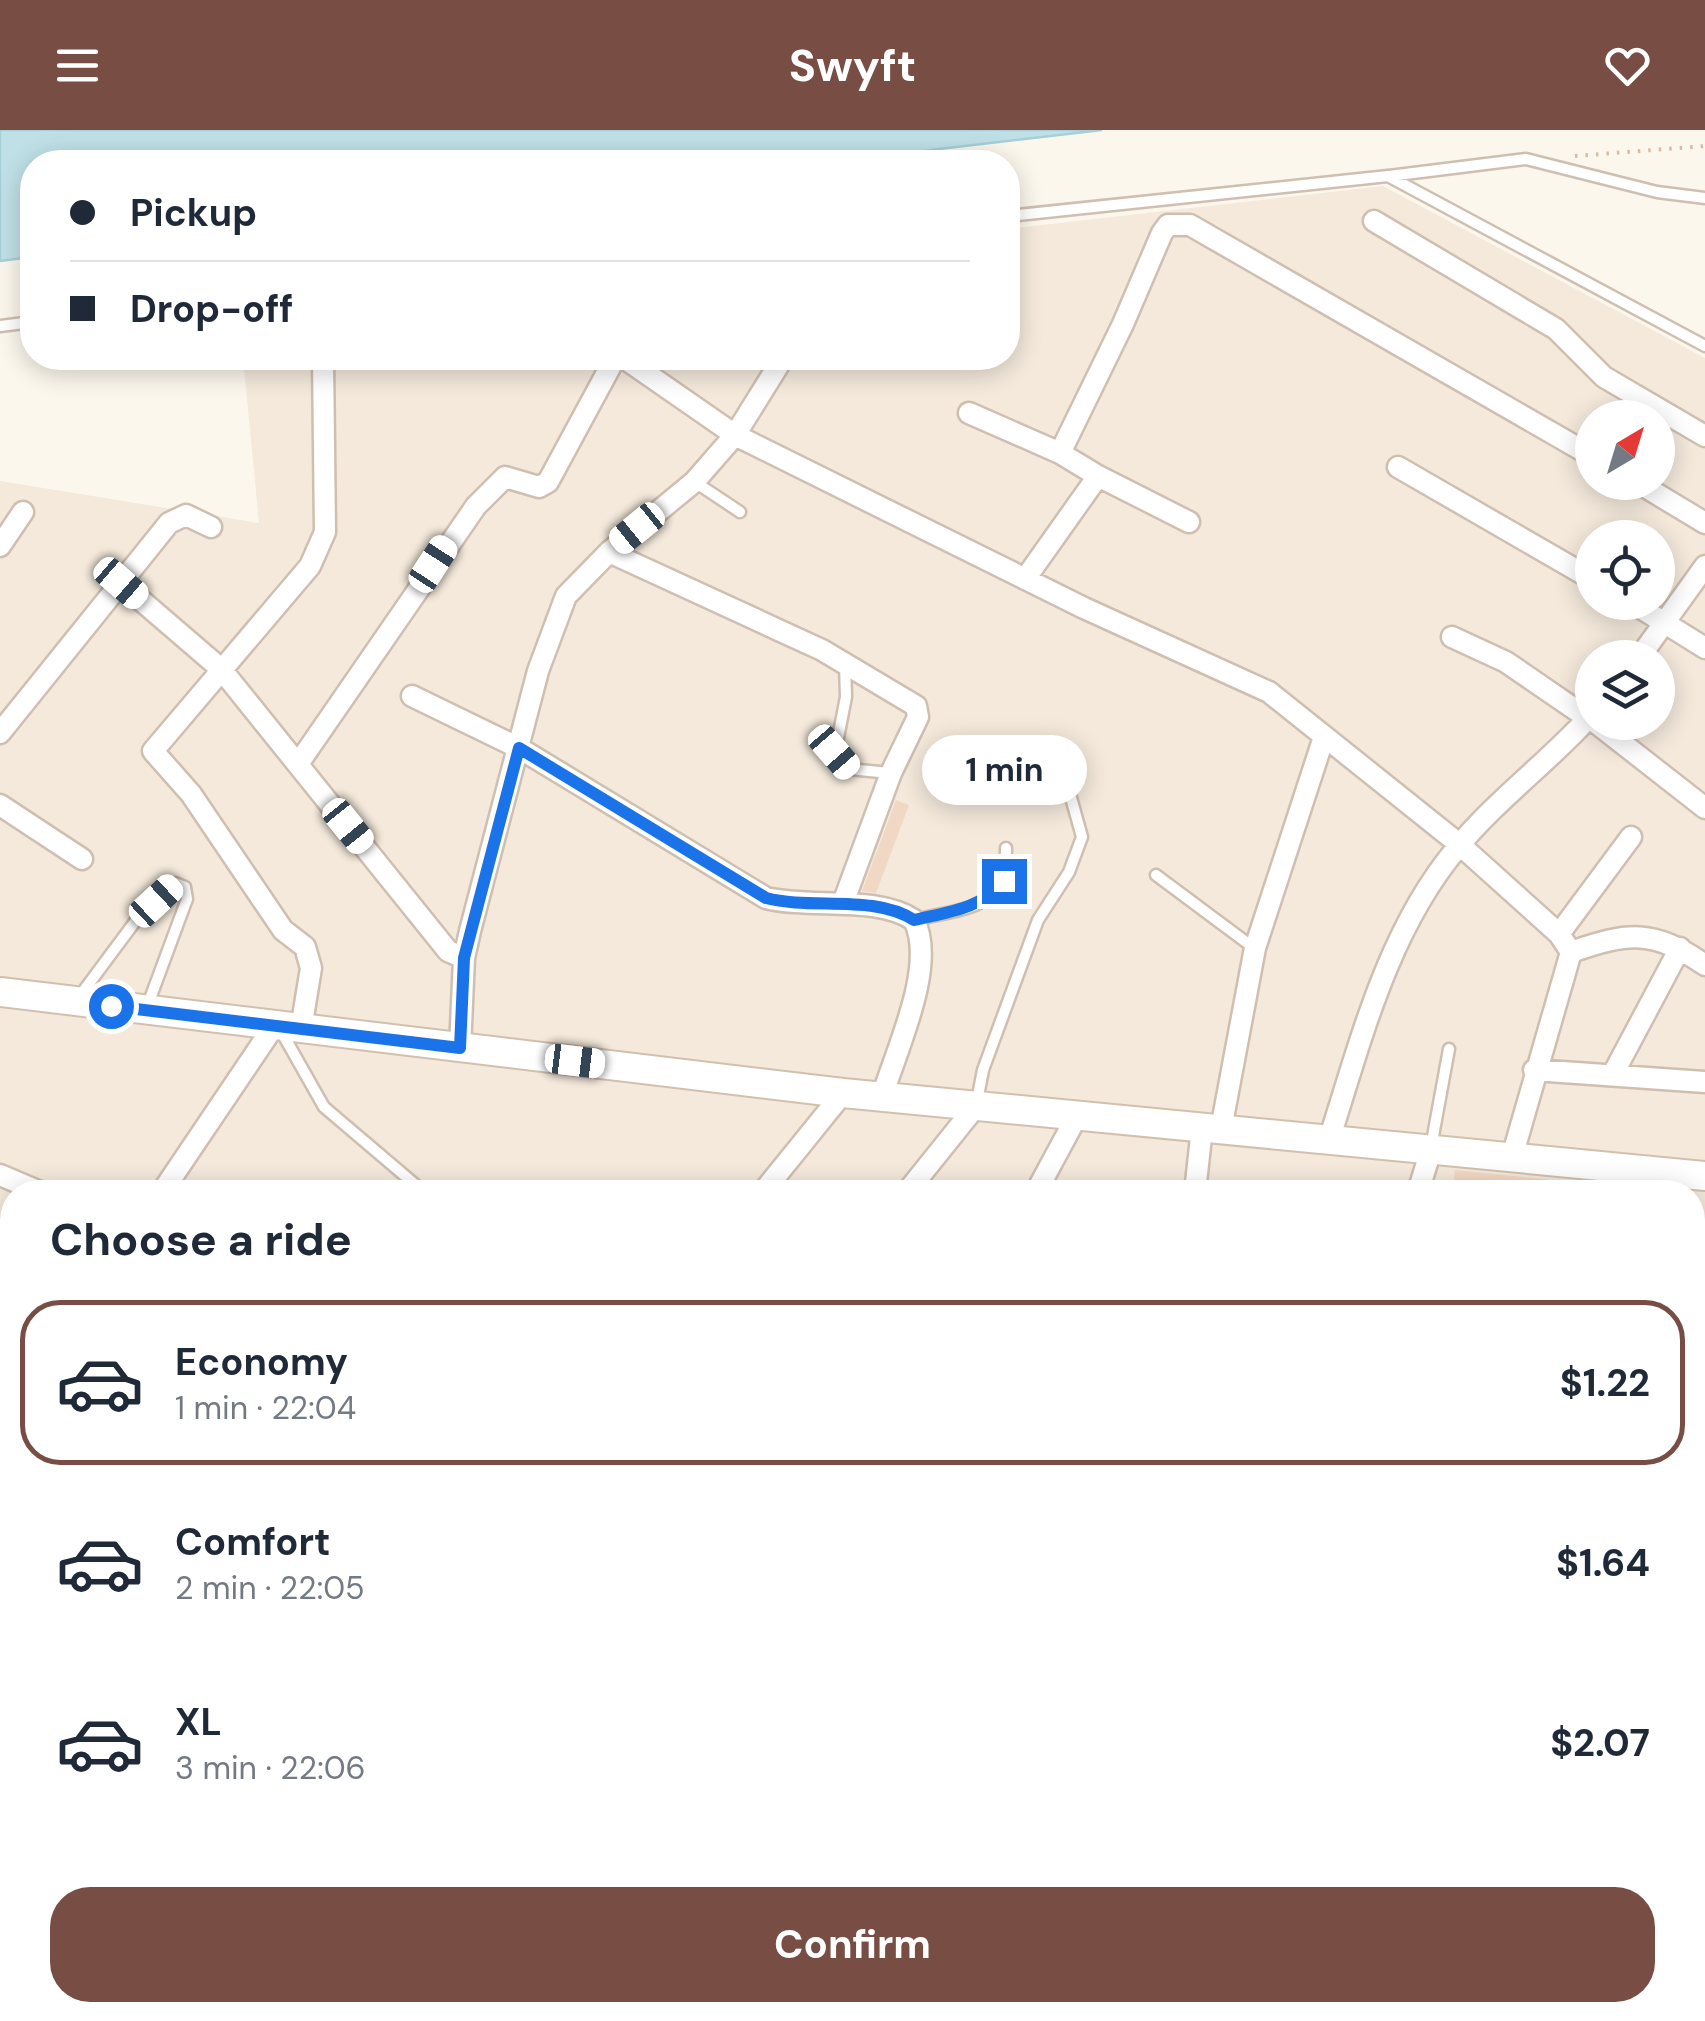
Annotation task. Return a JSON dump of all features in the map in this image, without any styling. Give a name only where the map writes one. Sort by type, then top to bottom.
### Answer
[{"type":"street","points":[[1374,221],[1556,329],[1604,377],[1705,436]]},
{"type":"street","points":[[1060,453],[1124,324],[1162,233],[1168,225],[1179,224],[1190,225],[1575,446]]},
{"type":"street","points":[[171,1180],[284,1027],[311,968],[305,947],[282,930],[191,794],[153,751],[310,566],[325,532],[323,370]]},
{"type":"street","points":[[298,764],[476,506],[505,478],[539,488],[548,482],[608,370]]},
{"type":"street","points":[[641,370],[735,435],[1025,579],[1269,692],[1323,740],[1460,844],[1565,943]]},
{"type":"street","points":[[460,1048],[464,958],[538,670],[566,596],[609,552],[694,482],[735,435],[776,370]]},
{"type":"street","points":[[968,413],[1060,453],[1189,522]]},
{"type":"street","points":[[1398,467],[1575,570]]},
{"type":"street","points":[[1025,579],[1098,476]]},
{"type":"street","points":[[1667,500],[1705,523]]},
{"type":"street","points":[[0,546],[23,512]]},
{"type":"street","points":[[0,733],[169,523],[186,515],[210,526]]},
{"type":"street","points":[[609,552],[845,663],[916,706],[918,717],[891,772],[843,903]]},
{"type":"street","points":[[1653,640],[1705,566]]},
{"type":"street","points":[[121,583],[221,669],[448,951],[464,958]]},
{"type":"street","points":[[1661,620],[1705,648]]},
{"type":"street","points":[[1452,637],[1506,662],[1575,708]]},
{"type":"street","points":[[412,696],[519,748],[766,898],[800,907],[843,903],[903,912],[914,920],[921,950],[918,984],[882,1097]]},
{"type":"street","points":[[1330,1140],[1380,983],[1434,876],[1460,844],[1575,735]]},
{"type":"street","points":[[1198,1180],[1255,948],[1323,740]]},
{"type":"street","points":[[1619,740],[1705,808]]},
{"type":"street","points":[[0,805],[82,859]]},
{"type":"street","points":[[1512,1157],[1565,943],[1631,837]]},
{"type":"street","points":[[1565,943],[1629,934],[1680,948],[1705,965]]},
{"type":"street","points":[[1614,1074],[1680,948]]},
{"type":"street","points":[[0,992],[843,1093],[1705,1176]]},
{"type":"street","points":[[1534,1070],[1705,1082]]},
{"type":"street","points":[[773,1180],[843,1093]]},
{"type":"street","points":[[917,1180],[976,1106]]},
{"type":"street","points":[[1042,1180],[1077,1116]]},
{"type":"street","points":[[1421,1180],[1430,1150]]},
{"type":"lane","points":[[1020,215],[1526,159],[1657,192],[1705,198]]},
{"type":"lane","points":[[1388,176],[1705,346]]},
{"type":"lane","points":[[694,482],[740,512]]},
{"type":"lane","points":[[845,663],[846,697],[834,752],[849,770],[891,772]]},
{"type":"lane","points":[[976,1106],[984,1070],[1038,920],[1069,872],[1082,837],[1064,776]]},
{"type":"lane","points":[[914,920],[973,906],[993,894],[1004,881],[1006,848]]},
{"type":"lane","points":[[1156,875],[1255,948]]},
{"type":"lane","points":[[76,1002],[137,918],[175,883],[185,887],[187,899],[146,1010]]},
{"type":"lane","points":[[284,1027],[324,1108],[410,1180]]},
{"type":"lane","points":[[1430,1150],[1450,1049]]},
{"type":"path","points":[[1566,156],[1705,146]]},
{"type":"shaded area","points":[[1383,186],[1705,358],[1705,1180],[0,1180],[0,481],[259,523],[244,370],[1020,370],[1020,228]]},
{"type":"water","points":[[0,130],[1102,130],[931,150],[20,150],[20,258],[0,261]]},
{"type":"building","points":[[896,800],[909,805],[876,893],[862,891]]},
{"type":"building","points":[[1455,1170],[1552,1180],[1454,1180]]},
{"type":"route","points":[[111,1006],[460,1048],[464,958],[519,748],[766,898],[800,907],[843,903],[903,912],[914,920],[973,906],[993,894],[1004,881]]}]
